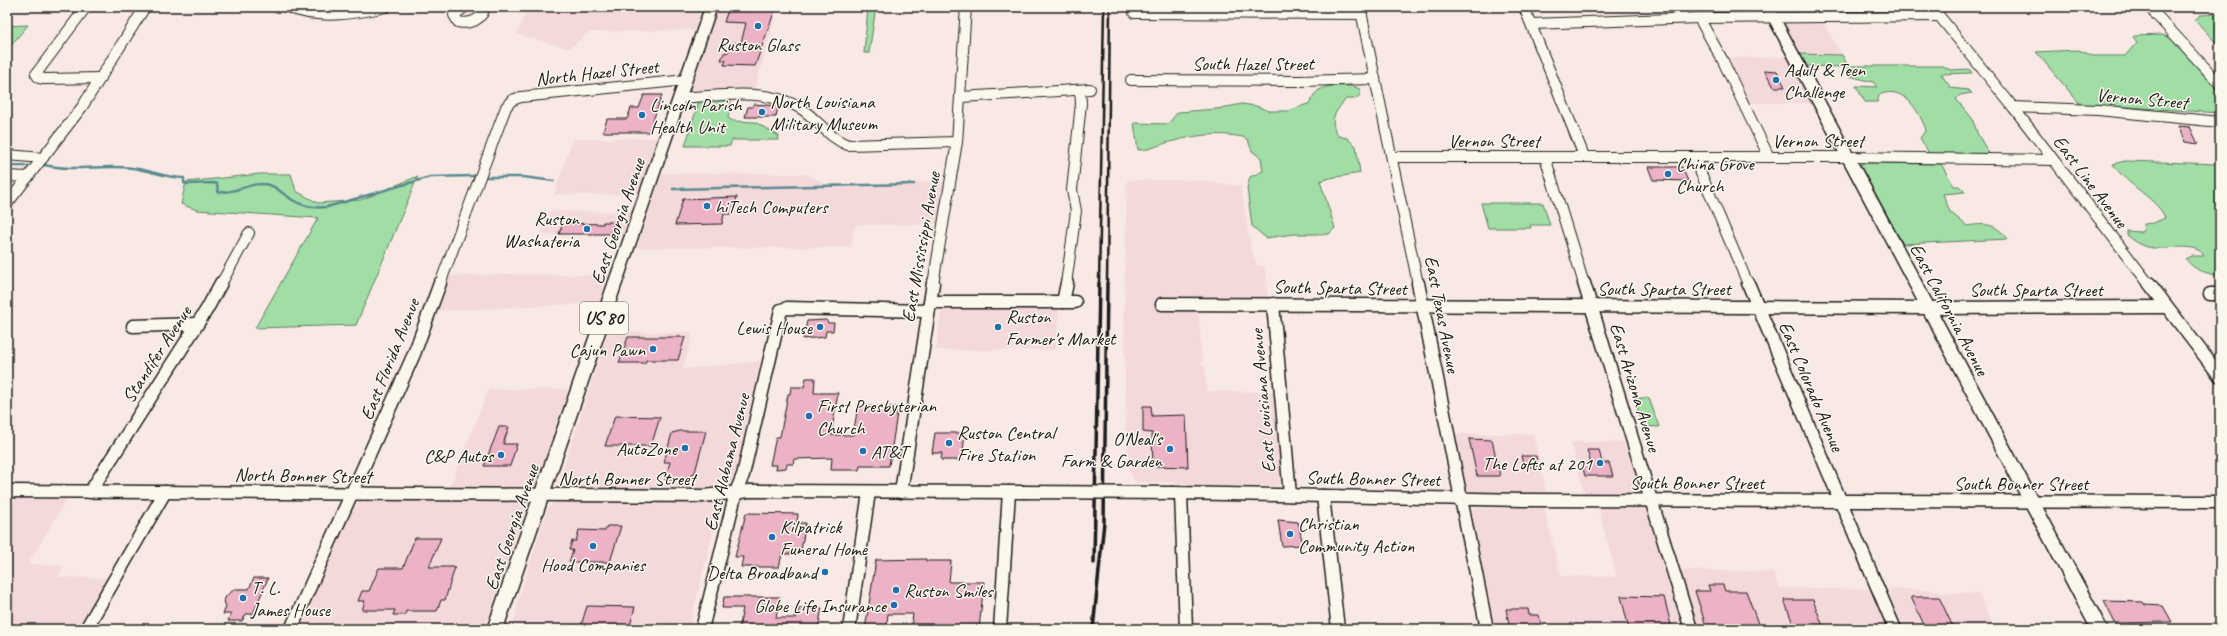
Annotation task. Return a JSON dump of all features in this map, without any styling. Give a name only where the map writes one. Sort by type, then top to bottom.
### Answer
[{"type":"main road","name":"East Georgia Avenue","points":[[495,629],[711,7]]},
{"type":"main road","name":"East California Avenue","points":[[1771,12],[2100,629]]},
{"type":"main road","points":[[503,629],[504,605]]},
{"type":"street","points":[[86,7],[36,74],[39,78],[45,79],[101,78]]},
{"type":"street","points":[[7,204],[43,158],[101,78],[144,7]]},
{"type":"street","points":[[287,7],[302,13],[326,14],[386,7]]},
{"type":"street","points":[[460,8],[454,15],[455,20],[468,22],[481,16],[484,10],[481,7]]},
{"type":"street","name":"East Mississippi Avenue","points":[[901,492],[929,306],[957,142],[966,7]]},
{"type":"street","points":[[1524,7],[1584,156]]},
{"type":"street","points":[[1678,7],[1684,18]]},
{"type":"street","name":"East Line Avenue","points":[[1932,7],[2013,107],[2220,376]]},
{"type":"street","points":[[2149,7],[2220,84]]},
{"type":"street","points":[[1134,13],[1361,11]]},
{"type":"street","name":"East Texas Avenue","points":[[1361,11],[1423,306],[1487,629]]},
{"type":"street","points":[[1532,24],[1699,18],[1771,12],[1939,16]]},
{"type":"street","points":[[1699,18],[1723,61],[1769,158]]},
{"type":"street","name":"South Hazel Street","points":[[1131,80],[1298,81],[1375,79]]},
{"type":"street","name":"North Hazel Street","points":[[512,100],[544,94],[686,80]]},
{"type":"street","points":[[961,97],[1085,90],[1081,103],[1072,190],[1076,211],[1068,276],[1063,302]]},
{"type":"street","points":[[679,98],[761,96],[785,99],[806,111],[834,138],[848,145],[957,142]]},
{"type":"street","name":"East Florida Avenue","points":[[290,629],[414,354],[504,111],[512,100]]},
{"type":"street","name":"Vernon Street","points":[[2013,107],[2098,110],[2220,122]]},
{"type":"street","points":[[7,155],[43,158]]},
{"type":"street","name":"Vernon Street","points":[[1392,157],[1847,157],[2053,160]]},
{"type":"street","name":"East Arizona Avenue","points":[[1545,157],[1691,629]]},
{"type":"street","name":"East Colorado Avenue","points":[[1694,157],[1895,629]]},
{"type":"street","points":[[7,176],[28,177]]},
{"type":"street","name":"Standifer Avenue","points":[[90,492],[197,324],[249,233]]},
{"type":"street","points":[[929,306],[1075,302]]},
{"type":"street","name":"South Sparta Street","points":[[1162,304],[1928,308],[2166,307]]},
{"type":"street","name":"East Louisiana Avenue","points":[[1273,304],[1290,495]]},
{"type":"street","name":"East Alabama Avenue","points":[[702,629],[736,492],[743,475],[779,313],[787,308],[929,306]]},
{"type":"street","points":[[133,326],[197,324]]},
{"type":"street","name":"North Bonner Street","points":[[7,491],[703,496],[736,492],[1178,493]]},
{"type":"street","points":[[86,629],[165,492]]},
{"type":"street","points":[[849,629],[869,492]]},
{"type":"street","points":[[1000,629],[1009,492]]},
{"type":"street","points":[[1178,493],[1186,629]]},
{"type":"street","name":"South Bonner Street","points":[[1178,493],[1461,499],[1651,501],[2220,502]]},
{"type":"street","points":[[1323,496],[1338,629]]},
{"type":"shaded area","points":[[528,7],[703,7],[695,30],[590,32],[571,47],[567,48],[517,34]]},
{"type":"shaded area","points":[[718,7],[778,7],[754,91],[692,93],[690,91]]},
{"type":"shaded area","points":[[1773,7],[1827,7],[1831,14],[1778,13]]},
{"type":"shaded area","points":[[1821,19],[1842,55],[1799,54],[1781,22]]},
{"type":"shaded area","points":[[1789,57],[1814,103],[1746,103],[1724,58]]},
{"type":"shaded area","points":[[657,138],[637,194],[554,195],[572,139]]},
{"type":"shaded area","points":[[662,173],[808,174],[825,184],[944,182],[938,224],[855,225],[851,247],[637,248]]},
{"type":"shaded area","points":[[1127,180],[1201,180],[1241,186],[1251,249],[1258,266],[1265,266],[1268,298],[1198,297],[1202,366],[1205,366],[1207,391],[1274,392],[1282,475],[1282,480],[1277,486],[1186,486],[1172,482],[1136,482],[1130,473],[1126,436],[1124,311]]},
{"type":"shaded area","points":[[549,211],[631,212],[623,235],[541,234]]},
{"type":"shaded area","points":[[505,274],[609,274],[599,303],[438,311],[450,276]]},
{"type":"shaded area","name":"Ruston Farmer's Market","points":[[942,308],[1059,309],[1056,350],[936,350]]},
{"type":"shaded area","points":[[608,332],[693,332],[683,369],[761,361],[733,482],[729,486],[716,489],[569,488],[558,484]]},
{"type":"shaded area","points":[[489,389],[569,389],[536,483],[529,488],[449,488]]},
{"type":"shaded area","points":[[1455,434],[1533,434],[1547,494],[1477,493],[1468,491],[1466,489]]},
{"type":"shaded area","points":[[1571,442],[1625,442],[1683,629],[1495,629],[1471,509],[1544,507],[1561,576],[1617,577],[1598,508],[1588,508]]},
{"type":"shaded area","points":[[7,498],[67,499],[28,564],[64,566],[58,577],[111,578],[81,629],[7,629]]},
{"type":"shaded area","points":[[522,500],[527,502],[527,508],[484,629],[298,629],[350,511],[360,501]]},
{"type":"shaded area","points":[[560,501],[714,502],[718,504],[719,508],[689,629],[513,629],[519,597],[548,508],[553,503]]},
{"type":"shaded area","points":[[1680,570],[1773,572],[1780,588],[1872,589],[1888,629],[1699,629]]},
{"type":"shaded area","points":[[1888,589],[1938,590],[1939,593],[1978,593],[1995,629],[1904,629]]},
{"type":"green space","points":[[868,7],[876,7],[869,53],[864,53]]},
{"type":"green space","points":[[2220,14],[2220,47],[2195,20],[2200,15]]},
{"type":"green space","points":[[28,25],[7,50],[7,26]]},
{"type":"green space","points":[[2162,35],[2171,38],[2220,93],[2220,113],[2080,104],[2036,52],[2079,50],[2093,56],[2125,56],[2137,42],[2133,37]]},
{"type":"green space","points":[[1799,54],[1842,55],[1848,66],[1943,66],[1950,70],[1969,69],[1972,73],[1941,74],[1951,88],[1968,90],[1972,93],[1960,95],[1956,99],[1972,118],[1978,135],[1990,155],[1930,155],[1920,138],[1926,130],[1923,123],[1915,108],[1903,96],[1896,93],[1888,93],[1879,95],[1877,102],[1865,102],[1856,86],[1877,87],[1873,82],[1849,76],[1842,67],[1806,66]]},
{"type":"green space","points":[[1352,86],[1360,89],[1360,95],[1355,99],[1346,99],[1334,116],[1333,125],[1338,136],[1347,138],[1356,146],[1360,173],[1320,181],[1335,228],[1329,234],[1293,234],[1266,238],[1252,226],[1247,188],[1250,177],[1263,171],[1261,158],[1252,151],[1248,140],[1243,137],[1233,135],[1197,136],[1138,150],[1134,123],[1168,124],[1178,112],[1217,109],[1242,104],[1256,106],[1269,111],[1289,111],[1310,103],[1317,92],[1326,87]]},
{"type":"green space","points":[[731,100],[728,118],[733,121],[755,122],[779,136],[778,140],[732,140],[730,146],[685,146],[699,101]]},
{"type":"green space","points":[[2125,161],[2220,164],[2220,276],[2197,269],[2186,259],[2192,256],[2204,256],[2200,251],[2188,247],[2149,247],[2139,243],[2127,235],[2127,231],[2140,232],[2144,230],[2144,224],[2153,223],[2165,218],[2162,211],[2125,178],[2113,164]]},
{"type":"green space","points":[[1864,163],[1941,164],[1954,186],[1959,186],[1965,192],[1943,194],[1950,212],[1967,226],[1990,225],[1999,230],[2008,239],[1903,244],[1860,165]]},
{"type":"green space","points":[[260,174],[291,174],[296,191],[318,203],[361,200],[418,176],[356,325],[255,328],[318,218],[197,210],[181,204],[186,182]]},
{"type":"green space","points":[[1481,203],[1543,203],[1550,225],[1530,225],[1531,228],[1488,228]]},
{"type":"green space","points":[[1634,398],[1649,398],[1659,427],[1643,426]]},
{"type":"building","points":[[751,7],[776,7],[755,66],[724,65],[726,60],[721,60],[724,53],[728,52],[731,43],[741,43],[746,23],[724,22],[728,10],[750,11]]},
{"type":"building","points":[[1764,70],[1777,71],[1785,87],[1774,87]]},
{"type":"building","name":"Lincoln Parish Health Unit","points":[[644,95],[662,95],[649,132],[603,132],[607,119],[627,119],[631,108],[639,108]]},
{"type":"building","name":"North Louisiana Military Museum","points":[[753,104],[778,106],[776,117],[745,117],[748,107],[753,107]]},
{"type":"building","points":[[2178,126],[2190,127],[2198,144],[2185,142]]},
{"type":"building","name":"China Grove Church","points":[[1648,167],[1682,167],[1688,181],[1653,180]]},
{"type":"building","name":"hiTech Computers","points":[[737,197],[733,214],[724,214],[722,224],[675,225],[683,199]]},
{"type":"building","name":"Ruston Washateria","points":[[603,222],[615,222],[610,234],[559,234],[563,223],[603,224]]},
{"type":"building","name":"Lewis House","points":[[826,320],[828,323],[834,323],[833,331],[826,331],[825,337],[803,339],[807,321]]},
{"type":"building","name":"Cajun Pawn","points":[[628,337],[685,337],[678,360],[646,360],[645,363],[619,363]]},
{"type":"building","points":[[806,378],[815,378],[814,393],[838,393],[831,435],[853,435],[858,406],[898,407],[889,466],[860,466],[859,470],[831,470],[832,458],[794,459],[793,464],[787,464],[786,468],[776,469],[777,465],[770,465],[776,437],[780,437],[788,394],[790,394],[791,387],[804,387]]},
{"type":"building","name":"O'Neal's Farm & Garden","points":[[1143,406],[1151,406],[1152,416],[1186,415],[1188,467],[1153,466],[1152,433],[1143,432]]},
{"type":"building","points":[[615,416],[660,417],[651,446],[605,446]]},
{"type":"building","name":"C&P Autos","points":[[499,427],[509,427],[503,444],[517,444],[510,466],[484,466]]},
{"type":"building","name":"AutoZone","points":[[680,431],[706,431],[695,472],[687,480],[665,480],[670,462],[664,462],[672,433]]},
{"type":"building","name":"Ruston Central Fire Station","points":[[935,433],[965,433],[962,460],[941,460],[942,453],[932,453]]},
{"type":"building","points":[[1469,439],[1492,440],[1500,476],[1477,476]]},
{"type":"building","name":"The Lofts at 201","points":[[1587,450],[1599,450],[1602,463],[1609,463],[1613,476],[1585,476],[1582,464],[1591,464]]},
{"type":"building","points":[[1521,456],[1536,456],[1538,467],[1524,467]]},
{"type":"building","name":"Kilpatrick Funeral Home","points":[[746,513],[798,514],[797,523],[806,523],[801,550],[792,550],[791,554],[782,554],[779,567],[741,567],[743,557],[735,557]]},
{"type":"building","name":"Christian Community Action","points":[[1278,520],[1298,522],[1303,545],[1282,546]]},
{"type":"building","name":"Hood Companies","points":[[607,526],[621,526],[610,562],[569,562],[573,550],[569,550],[572,541],[576,541],[579,530],[605,531]]},
{"type":"building","points":[[415,538],[441,538],[429,567],[455,567],[445,600],[441,600],[437,611],[406,611],[405,615],[393,615],[395,610],[362,610],[365,601],[358,601],[362,591],[369,591],[379,568],[403,568]]},
{"type":"building","points":[[926,559],[926,561],[951,561],[949,582],[984,582],[979,629],[911,629],[913,614],[888,614],[886,629],[865,629],[876,560]]},
{"type":"building","name":"T. L. James House","points":[[254,578],[268,578],[253,614],[246,614],[242,621],[228,621],[231,614],[223,614],[226,607],[224,601],[226,596],[235,589],[249,589]]},
{"type":"building","points":[[1708,585],[1723,585],[1725,591],[1746,591],[1760,629],[1707,629],[1695,591],[1710,591]]},
{"type":"building","points":[[1621,596],[1664,597],[1672,629],[1629,629]]},
{"type":"building","points":[[724,597],[780,597],[776,618],[797,618],[799,608],[822,608],[818,629],[739,629],[743,608],[722,608]]},
{"type":"building","points":[[1911,597],[1939,597],[1954,629],[1926,629]]},
{"type":"building","points":[[1784,600],[1813,600],[1824,629],[1795,629]]},
{"type":"building","points":[[2104,601],[2143,602],[2145,605],[2163,606],[2172,622],[2115,623]]},
{"type":"building","points":[[587,606],[635,607],[629,629],[580,629]]},
{"type":"building","points":[[1506,609],[1528,609],[1529,615],[1539,615],[1542,629],[1510,629]]},
{"type":"waterway","points":[[45,165],[67,168],[121,167],[139,169],[171,177],[184,178],[184,183],[187,184],[214,183],[217,184],[218,192],[232,191],[257,184],[263,184],[273,186],[294,201],[310,207],[327,207],[430,177],[473,176]]},
{"type":"waterway","points":[[7,166],[30,166]]},
{"type":"waterway","points":[[486,177],[523,177],[554,181]]},
{"type":"waterway","points":[[673,189],[914,184]]},
{"type":"railway","points":[[1107,284],[1110,7]]},
{"type":"railway","points":[[1099,284],[1104,9]]},
{"type":"railway","points":[[1094,563],[1099,283]]},
{"type":"railway","points":[[1093,629],[1104,522],[1107,283]]},
{"type":"place","name":"Ruston Glass","points":[[758,26]]},
{"type":"place","name":"Adult & Teen Challenge","points":[[1776,80]]},
{"type":"place","name":"North Louisiana Military Museum","points":[[762,112]]},
{"type":"place","name":"Lincoln Parish Health Unit","points":[[642,115]]},
{"type":"place","name":"China Grove Church","points":[[1668,174]]},
{"type":"place","name":"hiTech Computers","points":[[707,206]]},
{"type":"place","name":"Ruston Washateria","points":[[587,229]]},
{"type":"place","name":"Lewis House","points":[[820,327]]},
{"type":"place","name":"Ruston Farmer's Market","points":[[998,327]]},
{"type":"place","name":"Cajun Pawn","points":[[653,349]]},
{"type":"place","name":"First Presbyterian Church","points":[[809,416]]},
{"type":"place","name":"Ruston Central Fire Station","points":[[949,443]]},
{"type":"place","name":"AutoZone","points":[[685,448]]},
{"type":"place","name":"O'Neal's Farm & Garden","points":[[1170,449]]},
{"type":"place","name":"AT&T","points":[[863,451]]},
{"type":"place","name":"C&P Autos","points":[[501,455]]},
{"type":"place","name":"The Lofts at 201","points":[[1600,463]]},
{"type":"place","name":"Christian Community Action","points":[[1290,534]]},
{"type":"place","name":"Kilpatrick Funeral Home","points":[[772,537]]},
{"type":"place","name":"Hood Companies","points":[[593,546]]},
{"type":"place","name":"Delta Broadband","points":[[825,572]]},
{"type":"place","name":"Ruston Smiles","points":[[896,590]]},
{"type":"place","name":"T. L. James House","points":[[243,598]]},
{"type":"place","name":"Globe Life Insurance","points":[[894,605]]}]
